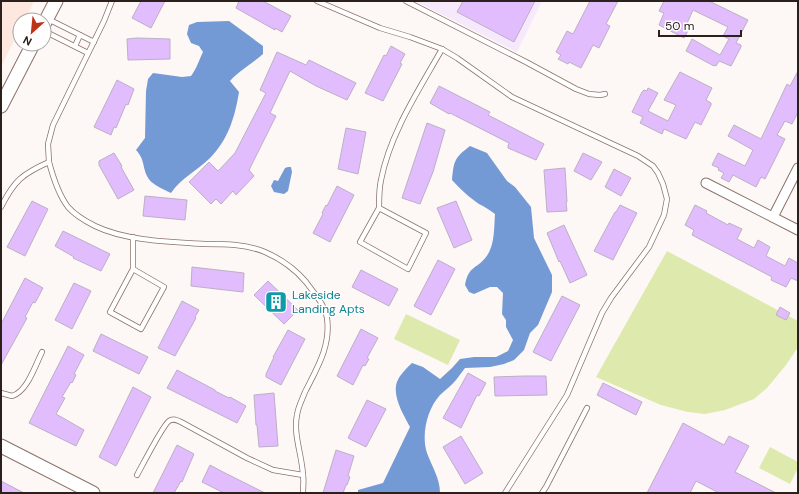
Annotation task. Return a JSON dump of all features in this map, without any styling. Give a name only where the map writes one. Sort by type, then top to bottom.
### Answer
[{"type":"main road","points":[[50,12],[56,1]]},
{"type":"main road","points":[[1,106],[29,52]]},
{"type":"main road","points":[[1,446],[93,493]]},
{"type":"street","points":[[773,217],[798,168]]},
{"type":"street","points":[[706,183],[798,230]]},
{"type":"lane","points":[[112,1],[94,42],[53,125],[48,144],[49,162],[55,181],[68,207],[90,223],[112,233],[132,238],[254,248],[277,258],[292,268],[315,294],[324,309],[327,318],[328,338],[323,357],[301,402],[297,414],[296,426],[303,474],[303,493]]},
{"type":"lane","points":[[317,1],[380,28],[442,49],[512,97],[546,114],[628,150],[647,161],[658,173],[666,193],[667,207],[649,247],[611,298],[602,313],[567,394],[505,493]]},
{"type":"lane","points":[[406,1],[582,92],[594,95],[605,94]]},
{"type":"lane","points":[[52,24],[94,42]]},
{"type":"lane","points":[[52,35],[88,53]]},
{"type":"lane","points":[[75,46],[80,35]]},
{"type":"lane","points":[[379,208],[426,233],[408,269],[360,242],[379,208],[380,181],[388,154],[407,111],[442,49]]},
{"type":"lane","points":[[1,207],[10,190],[21,177],[35,168],[49,162]]},
{"type":"lane","points":[[132,238],[133,269],[110,312],[141,329],[164,287],[133,269]]},
{"type":"lane","points":[[1,393],[12,396],[18,394],[27,382],[42,352]]},
{"type":"lane","points":[[542,493],[587,408]]},
{"type":"lane","points":[[137,475],[163,428],[169,421],[173,420],[181,422],[247,458],[273,470],[303,474]]},
{"type":"shaded area","points":[[1,1],[34,1],[29,12],[12,12],[12,45],[1,67]]},
{"type":"shaded area","points":[[415,1],[542,1],[517,52]]},
{"type":"green space","points":[[667,251],[798,321],[798,347],[786,365],[767,388],[754,399],[725,410],[705,414],[688,412],[661,405],[596,377]]},
{"type":"green space","points":[[406,314],[460,340],[448,365],[394,339]]},
{"type":"green space","points":[[770,447],[798,462],[798,468],[790,484],[759,468]]},
{"type":"water","points":[[229,21],[263,46],[263,54],[230,81],[239,92],[233,119],[222,144],[205,163],[179,183],[171,193],[157,186],[149,179],[145,172],[142,160],[136,150],[145,138],[146,91],[148,79],[153,73],[182,77],[191,76],[203,52],[199,46],[191,43],[187,34],[189,25],[197,22]]},
{"type":"water","points":[[470,146],[487,153],[507,181],[515,187],[531,207],[534,238],[552,275],[552,292],[538,325],[530,333],[524,350],[514,360],[490,367],[465,368],[454,382],[435,401],[426,422],[425,446],[437,477],[440,493],[358,493],[358,490],[383,483],[410,427],[396,396],[396,386],[402,373],[412,363],[423,367],[440,379],[460,359],[474,357],[496,357],[508,351],[513,340],[506,327],[506,320],[502,314],[503,293],[497,287],[490,287],[474,294],[469,292],[465,285],[471,271],[489,253],[494,236],[495,214],[472,199],[452,180],[453,168],[456,160]]},
{"type":"water","points":[[291,167],[292,172],[288,191],[284,194],[274,192],[271,186],[274,180],[278,181],[285,168]]},
{"type":"building","points":[[141,1],[165,1],[151,28],[132,18]]},
{"type":"building","points":[[239,1],[263,1],[291,16],[282,32],[275,28],[275,30],[236,8]]},
{"type":"building","points":[[463,1],[535,1],[514,42],[457,12]]},
{"type":"building","points":[[590,1],[618,1],[606,24],[610,26],[599,48],[593,45],[581,68],[569,62],[568,64],[558,59],[561,55],[556,52],[567,31],[573,34]]},
{"type":"building","points":[[664,1],[709,1],[748,20],[736,43],[741,45],[741,47],[731,66],[719,61],[716,66],[714,66],[686,51],[692,39],[720,55],[729,39],[723,36],[728,27],[693,10],[685,28],[689,29],[684,38],[659,25],[664,13],[659,11]]},
{"type":"building","points":[[127,39],[170,39],[170,59],[128,60]]},
{"type":"building","points":[[391,46],[405,54],[400,63],[402,64],[383,101],[365,93],[384,55],[386,56]]},
{"type":"building","points":[[277,52],[306,65],[309,60],[356,83],[347,100],[316,86],[290,71],[270,113],[276,116],[249,170],[254,176],[236,195],[233,191],[221,204],[216,199],[211,204],[189,182],[209,162],[218,171],[235,153],[266,93],[260,90]]},
{"type":"building","points":[[798,71],[798,112],[792,124],[785,121],[777,135],[785,139],[765,179],[761,177],[756,187],[733,175],[729,182],[721,178],[724,173],[718,170],[719,168],[712,165],[718,153],[745,166],[753,150],[728,136],[734,125],[761,139],[787,84],[790,86]]},
{"type":"building","points":[[680,72],[712,88],[706,100],[711,103],[711,105],[701,125],[695,122],[686,139],[664,129],[662,134],[640,123],[643,117],[632,112],[642,92],[644,90],[647,91],[648,88],[658,93],[648,111],[668,121],[676,105],[664,100]]},
{"type":"building","points":[[117,80],[134,89],[128,105],[126,104],[116,128],[114,127],[111,135],[94,127]]},
{"type":"building","points":[[439,86],[490,112],[488,115],[544,144],[536,160],[508,148],[509,143],[450,113],[449,114],[430,103]]},
{"type":"building","points":[[427,123],[445,130],[433,172],[420,204],[402,198]]},
{"type":"building","points":[[346,128],[366,132],[358,174],[338,169]]},
{"type":"building","points":[[114,153],[134,190],[118,199],[99,165],[99,161]]},
{"type":"building","points":[[583,153],[602,162],[591,180],[574,171]]},
{"type":"building","points":[[565,168],[567,211],[547,212],[544,170]]},
{"type":"building","points":[[614,169],[631,178],[621,196],[605,187]]},
{"type":"building","points":[[337,186],[354,195],[330,242],[313,233]]},
{"type":"building","points":[[145,196],[187,200],[185,220],[143,216]]},
{"type":"building","points":[[32,201],[48,209],[25,256],[7,247]]},
{"type":"building","points":[[456,201],[472,240],[454,248],[437,208]]},
{"type":"building","points":[[620,205],[637,213],[613,260],[594,251]]},
{"type":"building","points":[[695,205],[728,225],[729,223],[742,229],[737,239],[754,248],[758,240],[770,247],[766,256],[785,266],[789,258],[798,263],[798,281],[791,278],[786,287],[771,280],[772,277],[692,235],[694,230],[685,225]]},
{"type":"building","points":[[564,225],[587,275],[570,283],[560,261],[559,262],[547,233]]},
{"type":"building","points":[[63,231],[110,254],[101,271],[73,258],[74,257],[55,246]]},
{"type":"building","points":[[438,260],[455,269],[431,315],[414,306]]},
{"type":"building","points":[[192,267],[244,273],[243,292],[191,286]]},
{"type":"building","points":[[361,270],[398,289],[389,306],[352,287]]},
{"type":"building","points":[[25,278],[43,288],[35,303],[33,302],[25,317],[27,318],[1,365],[1,324]]},
{"type":"building","name":"Lakeside Landing Apts","points":[[268,281],[298,310],[284,324],[254,295]]},
{"type":"building","points":[[74,283],[91,291],[72,329],[55,320]]},
{"type":"building","points":[[562,296],[580,305],[551,361],[533,352]]},
{"type":"building","points":[[182,301],[199,310],[175,356],[158,348]]},
{"type":"building","points":[[780,307],[790,313],[786,320],[776,315]]},
{"type":"building","points":[[361,329],[378,338],[367,358],[369,359],[365,366],[363,365],[353,385],[337,376]]},
{"type":"building","points":[[288,330],[305,339],[281,385],[266,377],[266,374],[273,357]]},
{"type":"building","points":[[101,334],[148,357],[139,374],[93,351]]},
{"type":"building","points":[[68,346],[84,355],[74,374],[76,375],[72,383],[71,382],[62,397],[65,398],[56,414],[84,430],[76,446],[29,423]]},
{"type":"building","points":[[177,370],[246,406],[237,423],[167,388]]},
{"type":"building","points":[[468,373],[486,383],[479,396],[477,395],[461,428],[443,418]]},
{"type":"building","points":[[546,376],[547,395],[495,396],[494,377]]},
{"type":"building","points":[[603,383],[642,402],[636,415],[597,395]]},
{"type":"building","points":[[133,387],[151,397],[116,466],[99,457]]},
{"type":"building","points":[[274,393],[278,446],[259,447],[254,395]]},
{"type":"building","points":[[367,400],[386,409],[366,447],[348,438]]},
{"type":"building","points":[[683,423],[724,445],[729,436],[749,446],[735,472],[776,493],[719,493],[696,481],[690,493],[647,493]]},
{"type":"building","points":[[461,436],[483,473],[465,484],[443,447]]},
{"type":"building","points":[[177,445],[194,454],[182,482],[181,481],[174,493],[153,493]]},
{"type":"building","points":[[336,450],[354,456],[348,476],[350,477],[343,493],[323,493]]},
{"type":"building","points":[[210,465],[265,493],[224,493],[202,482]]},
{"type":"building","points":[[1,481],[24,493],[1,493]]},
{"type":"place","name":"Lakeside Landing Apts","points":[[276,302]]}]
